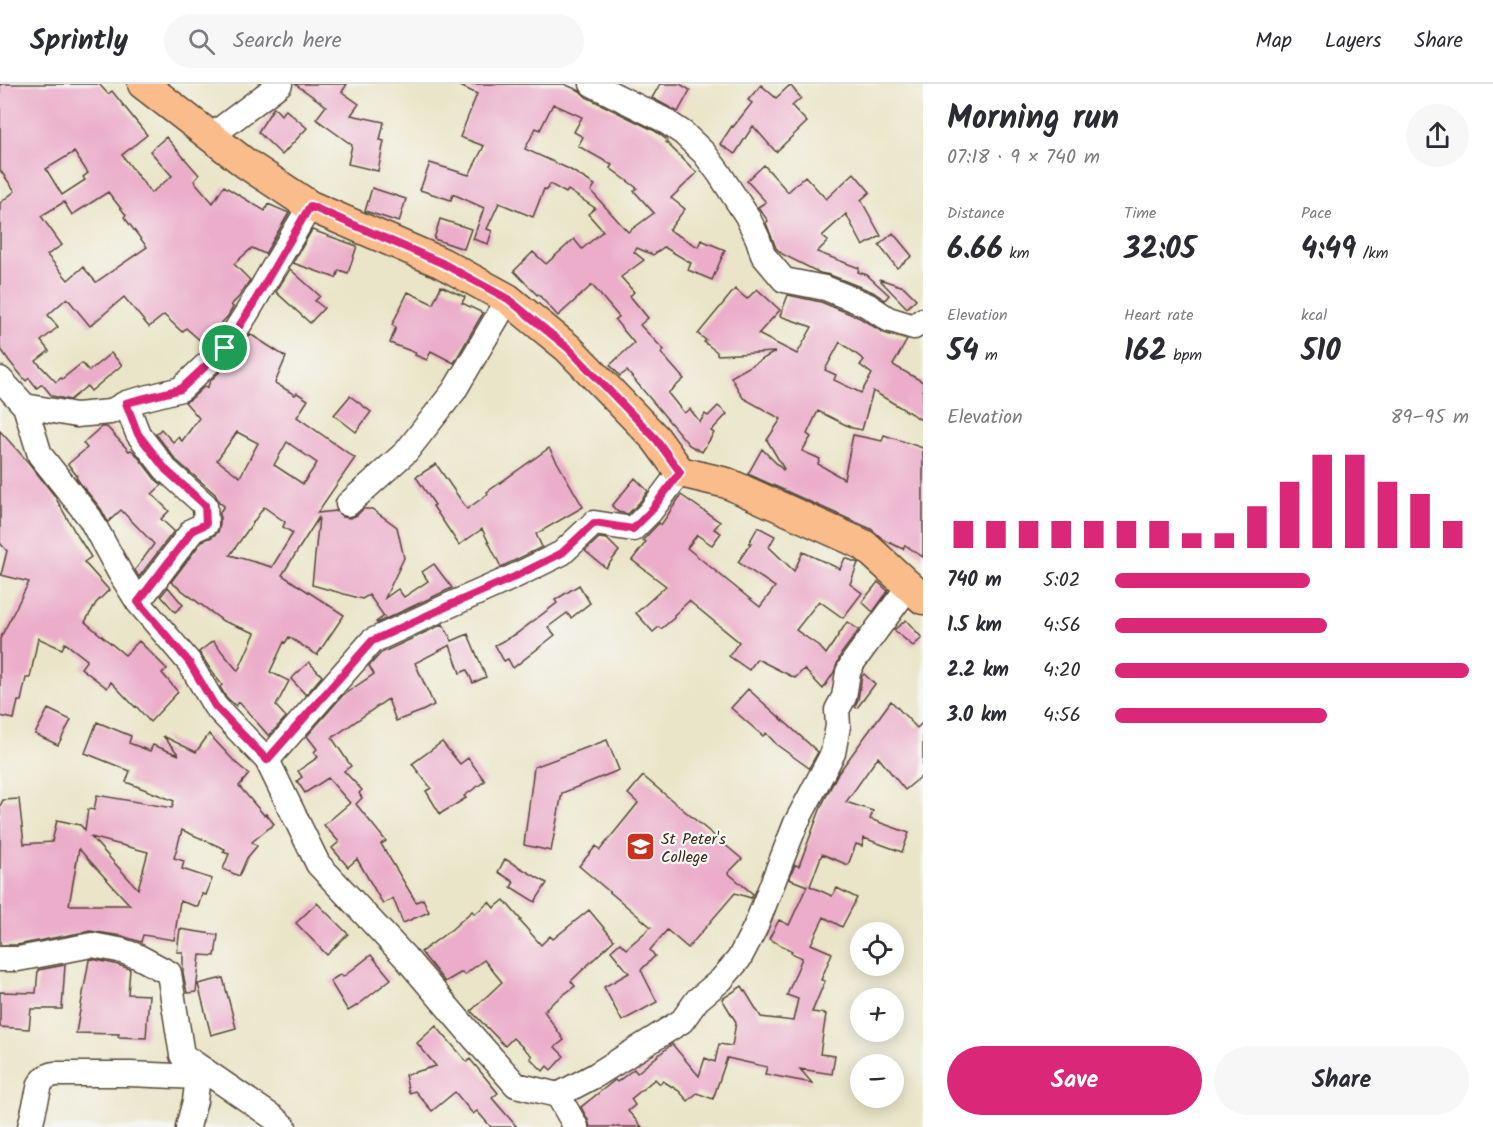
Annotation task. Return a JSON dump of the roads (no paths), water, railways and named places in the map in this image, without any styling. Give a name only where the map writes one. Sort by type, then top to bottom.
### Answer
[{"type":"main road","points":[[155,89],[245,163],[310,206],[442,263],[508,299],[568,348],[656,439],[680,472],[727,483],[864,545],[916,592]]},
{"type":"street","points":[[210,136],[280,84]]},
{"type":"street","points":[[592,84],[662,119],[704,153],[747,216],[763,255],[784,280],[825,288],[867,305],[888,319],[914,327],[923,320]]},
{"type":"street","points":[[25,406],[76,415],[110,412],[126,403],[181,389],[225,348],[310,206]]},
{"type":"street","points":[[348,504],[406,452],[454,391],[508,299]]},
{"type":"street","points":[[0,379],[25,406],[40,455],[90,518],[138,602],[189,662],[215,706],[267,760],[318,864],[405,957],[516,1085],[558,1095],[596,1075],[682,1021],[697,1000],[721,980],[739,959],[755,927],[795,823],[833,753],[838,726],[837,710],[844,697],[848,672],[853,662],[916,592]]},
{"type":"street","points":[[126,403],[138,434],[166,470],[205,505],[206,524],[193,530],[138,602]]},
{"type":"street","points":[[267,760],[372,641],[562,553],[594,523],[633,529],[650,512],[680,472]]},
{"type":"street","points":[[0,959],[18,959],[92,945],[119,950],[169,974],[182,1055],[198,1077],[188,1127]]},
{"type":"street","points":[[182,1055],[284,1127]]},
{"type":"street","points":[[30,1127],[40,1084],[46,1077],[54,1074],[198,1077]]},
{"type":"street","points":[[558,1095],[576,1127]]},
{"type":"place","name":"St Peter's College","points":[[640,847]]}]
